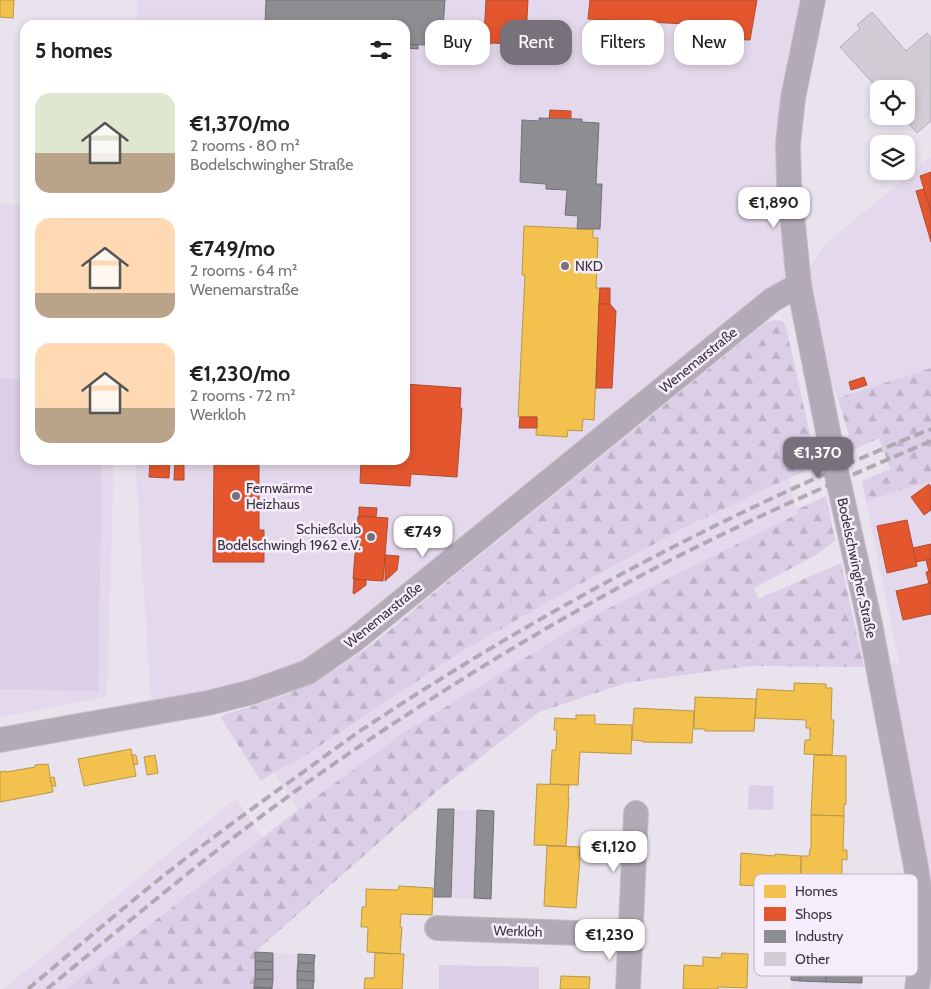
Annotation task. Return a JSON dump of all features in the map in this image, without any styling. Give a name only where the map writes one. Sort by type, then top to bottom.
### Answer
[{"type":"street","name":"Bodelschwingher Straße","points":[[813,0],[793,98],[788,144],[789,183],[799,285],[833,457],[869,619],[926,908],[918,989]]},
{"type":"street","name":"Wenemarstraße","points":[[0,740],[208,703],[252,692],[308,672],[354,640],[772,300],[799,285]]},
{"type":"street","points":[[628,989],[636,813]]},
{"type":"street","name":"Werkloh","points":[[437,928],[630,935]]},
{"type":"shaded area","points":[[137,0],[813,0],[793,98],[799,284],[824,245],[903,180],[915,180],[915,170],[931,157],[931,368],[838,398],[804,317],[799,285],[308,672],[152,714],[135,465],[410,465],[410,20],[137,20]]},
{"type":"shaded area","points":[[0,204],[20,205],[20,465],[114,465],[107,697],[0,717]]},
{"type":"shaded area","points":[[789,478],[797,514],[595,615],[403,733],[298,810],[274,772],[300,759],[466,649],[682,529],[756,492]]},
{"type":"shaded area","points":[[931,481],[931,989],[917,989],[921,960],[918,939],[918,874],[908,874],[878,666],[899,662],[866,501]]},
{"type":"shaded area","points":[[236,798],[262,837],[66,989],[3,989]]},
{"type":"shaded area","points":[[438,809],[494,811],[491,899],[434,897]]},
{"type":"shaded area","points":[[255,952],[315,955],[313,989],[254,989]]},
{"type":"shaded area","points":[[792,976],[862,976],[862,989],[791,989]]},
{"type":"green space","points":[[773,320],[783,321],[786,327],[817,466],[682,529],[582,583],[466,649],[300,759],[261,781],[221,717],[291,692],[352,659],[399,623],[764,324]]},
{"type":"green space","points":[[931,368],[931,481],[866,501],[862,481],[890,469],[879,438],[853,450],[838,398]]},
{"type":"green space","points":[[0,379],[20,379],[20,465],[102,465],[98,691],[0,689]]},
{"type":"green space","points":[[826,496],[835,541],[814,556],[754,588],[758,599],[841,563],[864,667],[750,666],[626,683],[539,712],[437,791],[255,952],[254,989],[66,989],[298,810],[403,733],[595,615],[797,514],[796,510]]},
{"type":"green space","points":[[749,785],[774,786],[773,810],[748,809]]},
{"type":"green space","points":[[439,965],[539,967],[539,989],[439,989]]},
{"type":"building: Homes","points":[[0,0],[14,0],[13,18],[0,17]]},
{"type":"building: Homes","points":[[524,226],[593,229],[593,238],[598,238],[596,288],[600,288],[594,420],[583,419],[582,431],[568,430],[567,437],[536,435],[537,417],[518,417],[525,275],[522,275]]},
{"type":"building: Homes","points":[[794,683],[826,684],[826,688],[832,688],[831,720],[834,720],[832,755],[804,754],[805,740],[810,740],[810,728],[806,728],[806,720],[755,718],[757,689],[794,691]]},
{"type":"building: Homes","points":[[695,697],[756,699],[754,731],[705,731],[705,729],[694,729]]},
{"type":"building: Homes","points":[[634,708],[694,711],[692,743],[632,740]]},
{"type":"building: Homes","points":[[576,715],[595,715],[595,724],[632,725],[631,754],[580,752],[578,785],[550,784],[552,750],[556,750],[557,730],[554,730],[555,718],[576,719]]},
{"type":"building: Homes","points":[[131,749],[136,776],[84,786],[78,759]]},
{"type":"building: Homes","points":[[132,755],[136,755],[138,764],[134,765]]},
{"type":"building: Homes","points":[[155,755],[158,773],[147,775],[144,757]]},
{"type":"building: Homes","points":[[814,755],[846,756],[846,805],[844,804],[844,816],[811,815]]},
{"type":"building: Homes","points":[[48,764],[53,792],[0,802],[0,772]]},
{"type":"building: Homes","points":[[54,777],[56,786],[52,786],[50,778]]},
{"type":"building: Homes","points":[[537,784],[569,785],[566,846],[534,845]]},
{"type":"building: Homes","points":[[811,815],[844,816],[843,850],[847,850],[847,860],[842,859],[842,874],[801,874],[801,856],[809,856],[811,849]]},
{"type":"building: Homes","points":[[547,846],[580,847],[576,908],[544,906]]},
{"type":"building: Homes","points":[[741,853],[801,856],[800,874],[754,874],[754,886],[740,885]]},
{"type":"building: Homes","points":[[399,886],[433,888],[432,915],[401,914],[400,954],[367,952],[368,927],[361,927],[362,907],[366,907],[366,889],[398,890]]},
{"type":"building: Homes","points":[[375,953],[404,954],[402,989],[364,989],[365,978],[374,978]]},
{"type":"building: Homes","points":[[722,953],[748,954],[747,988],[683,989],[684,965],[703,966],[703,957],[721,958]]},
{"type":"building: Homes","points":[[561,976],[590,977],[589,989],[560,989]]},
{"type":"building: Shops","points":[[486,0],[528,0],[527,20],[500,20],[500,43],[490,44],[490,20],[485,20]]},
{"type":"building: Shops","points":[[590,0],[757,0],[750,40],[744,40],[744,20],[674,20],[674,23],[664,23],[664,20],[588,19]]},
{"type":"building: Shops","points":[[550,110],[571,111],[571,120],[549,119]]},
{"type":"building: Shops","points":[[931,172],[931,212],[920,176]]},
{"type":"building: Shops","points":[[924,189],[931,212],[931,242],[916,191]]},
{"type":"building: Shops","points":[[600,288],[610,288],[610,304],[599,304]]},
{"type":"building: Shops","points":[[599,304],[610,304],[616,311],[612,388],[596,388]]},
{"type":"building: Shops","points":[[864,377],[867,385],[851,390],[849,382]]},
{"type":"building: Shops","points":[[410,384],[461,388],[460,408],[462,408],[457,477],[411,474],[410,486],[360,483],[361,465],[410,465]]},
{"type":"building: Shops","points":[[520,417],[537,417],[537,428],[519,428]]},
{"type":"building: Shops","points":[[150,465],[170,465],[169,478],[149,477]]},
{"type":"building: Shops","points":[[175,465],[184,465],[184,480],[174,480]]},
{"type":"building: Shops","name":"Fernwärme Heizhaus","points":[[214,465],[259,465],[259,530],[264,530],[264,562],[213,562]]},
{"type":"building: Shops","points":[[929,484],[931,487],[931,510],[924,515],[911,497]]},
{"type":"building: Shops","points":[[359,507],[377,508],[376,517],[359,516]]},
{"type":"building: Shops","name":"Schießclub Bodelschwingh 1962 e.V.","points":[[358,516],[388,518],[383,581],[353,579]]},
{"type":"building: Shops","points":[[907,520],[917,566],[887,573],[877,526]]},
{"type":"building: Shops","points":[[931,544],[931,559],[916,562],[913,548]]},
{"type":"building: Shops","points":[[385,555],[399,556],[397,570],[385,581]]},
{"type":"building: Shops","points":[[931,559],[931,571],[929,572],[926,560]]},
{"type":"building: Shops","points":[[931,571],[931,583],[929,584],[926,572]]},
{"type":"building: Shops","points":[[354,579],[366,580],[366,585],[354,594],[353,593]]},
{"type":"building: Shops","points":[[931,583],[931,614],[903,620],[896,591]]},
{"type":"building: Industry","points":[[266,0],[445,0],[444,20],[425,20],[425,45],[410,44],[410,20],[265,20]]},
{"type":"building: Industry","points":[[410,44],[418,45],[418,49],[410,48]]},
{"type":"building: Industry","points":[[539,118],[582,119],[582,122],[599,123],[596,184],[602,184],[600,229],[577,229],[578,216],[565,215],[567,190],[546,189],[546,184],[520,182],[522,120],[539,121]]},
{"type":"building: Industry","points":[[438,809],[454,809],[451,897],[434,897]]},
{"type":"building: Industry","points":[[477,810],[494,811],[491,899],[474,898]]},
{"type":"building: Industry","points":[[255,952],[273,953],[273,962],[255,961]]},
{"type":"building: Industry","points":[[298,954],[315,955],[314,963],[298,963]]},
{"type":"building: Industry","points":[[255,961],[273,962],[273,970],[255,970]]},
{"type":"building: Industry","points":[[298,963],[314,963],[314,972],[297,971]]},
{"type":"building: Industry","points":[[255,970],[273,970],[273,979],[255,979]]},
{"type":"building: Industry","points":[[297,971],[314,972],[314,981],[297,980]]},
{"type":"building: Industry","points":[[791,976],[800,976],[800,981],[791,980]]},
{"type":"building: Industry","points":[[800,976],[826,976],[826,982],[800,981]]},
{"type":"building: Industry","points":[[826,976],[862,976],[862,983],[826,982]]},
{"type":"building: Industry","points":[[255,979],[273,979],[272,988],[254,987]]},
{"type":"building: Industry","points":[[297,980],[314,981],[313,989],[297,989]]},
{"type":"building: Industry","points":[[254,987],[272,988],[272,989],[254,989]]},
{"type":"building: Other","points":[[872,12],[906,51],[927,33],[931,38],[931,121],[917,133],[910,125],[915,125],[915,80],[870,80],[840,47],[860,29],[857,25]]},
{"type":"railway","points":[[28,989],[136,898],[215,836],[355,734],[439,680],[575,600],[714,526],[786,492],[931,429]]},
{"type":"railway","points":[[47,989],[185,875],[292,794],[408,714],[490,662],[574,612],[692,549],[794,501],[931,441]]},
{"type":"place","name":"NKD","points":[[565,266]]},
{"type":"place","name":"Fernwärme Heizhaus","points":[[236,496]]},
{"type":"place","name":"Schießclub Bodelschwingh 1962 e.V.","points":[[371,537]]}]
